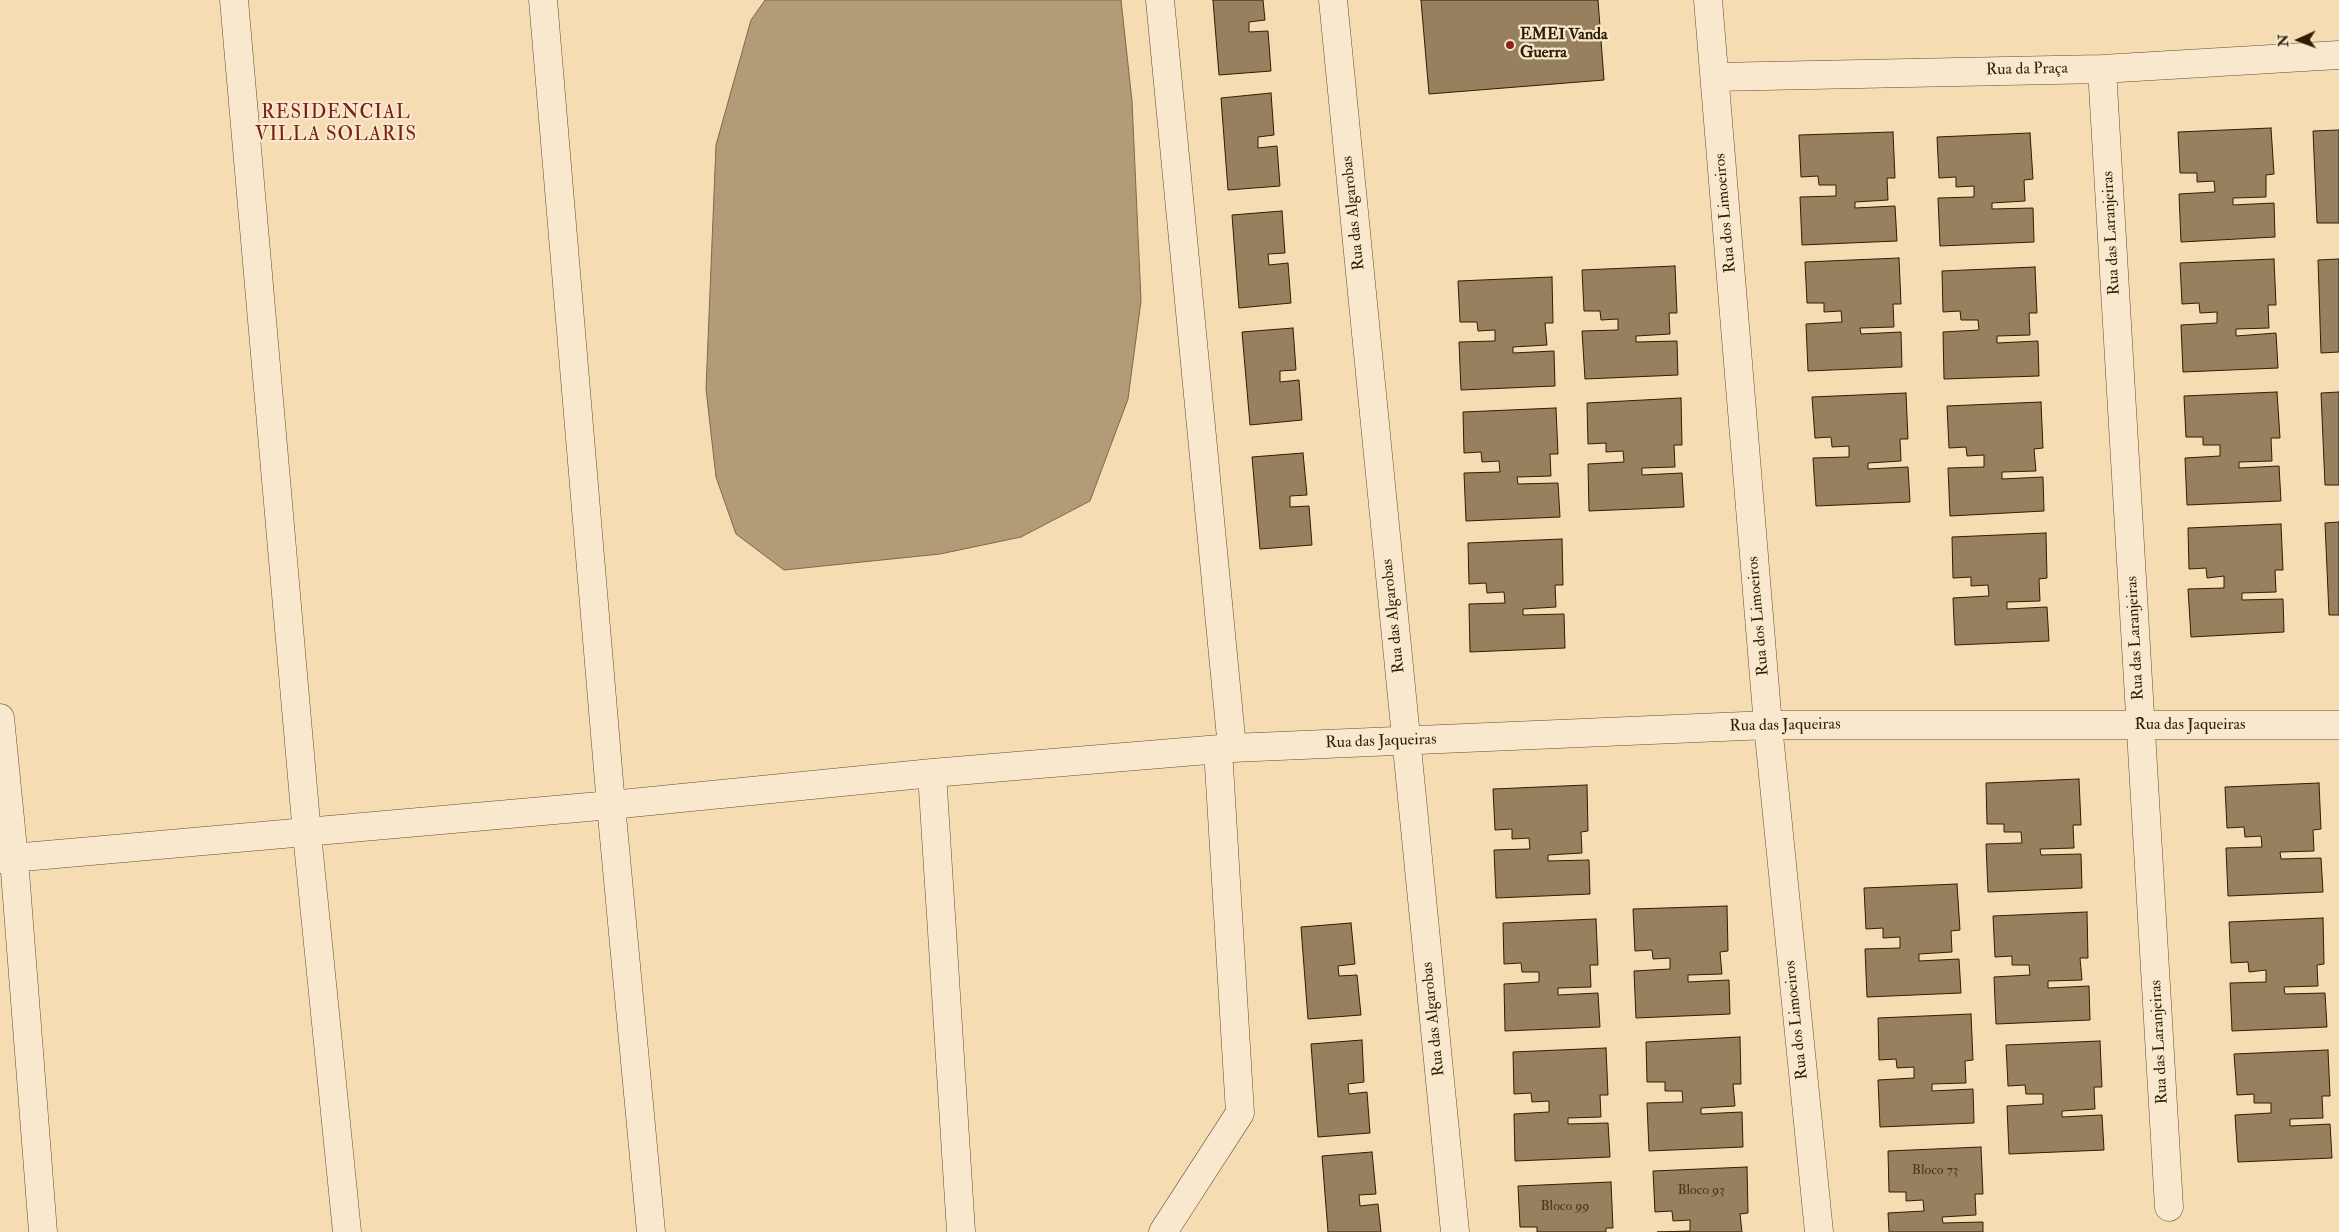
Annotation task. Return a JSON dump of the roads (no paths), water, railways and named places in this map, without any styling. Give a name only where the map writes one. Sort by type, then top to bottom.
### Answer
[{"type":"street","points":[[234,0],[307,834],[347,1232]]},
{"type":"street","points":[[543,0],[611,806],[651,1232]]},
{"type":"street","points":[[1160,0],[1225,749],[1240,1113],[1235,1124],[1163,1232]]},
{"type":"street","name":"Rua das Algarobas","points":[[1334,0],[1455,1232]]},
{"type":"street","name":"Rua dos Limoeiros","points":[[1708,0],[1768,724],[1818,1232]]},
{"type":"street","name":"Rua da Praça","points":[[1715,77],[2102,69],[2339,55]]},
{"type":"street","name":"Rua das Laranjeiras","points":[[2102,69],[2169,1207]]},
{"type":"street","points":[[0,718],[7,859],[43,1232]]},
{"type":"street","name":"Rua das Jaqueiras","points":[[7,859],[611,806],[932,773],[1225,749],[1768,724],[2339,725]]},
{"type":"street","points":[[932,773],[961,1232]]},
{"type":"place","name":"EMEI Vanda Guerra","points":[[1510,45]]},
{"type":"district","name":"RESIDENCIAL VILLA SOLARIS","points":[[336,125]]}]
